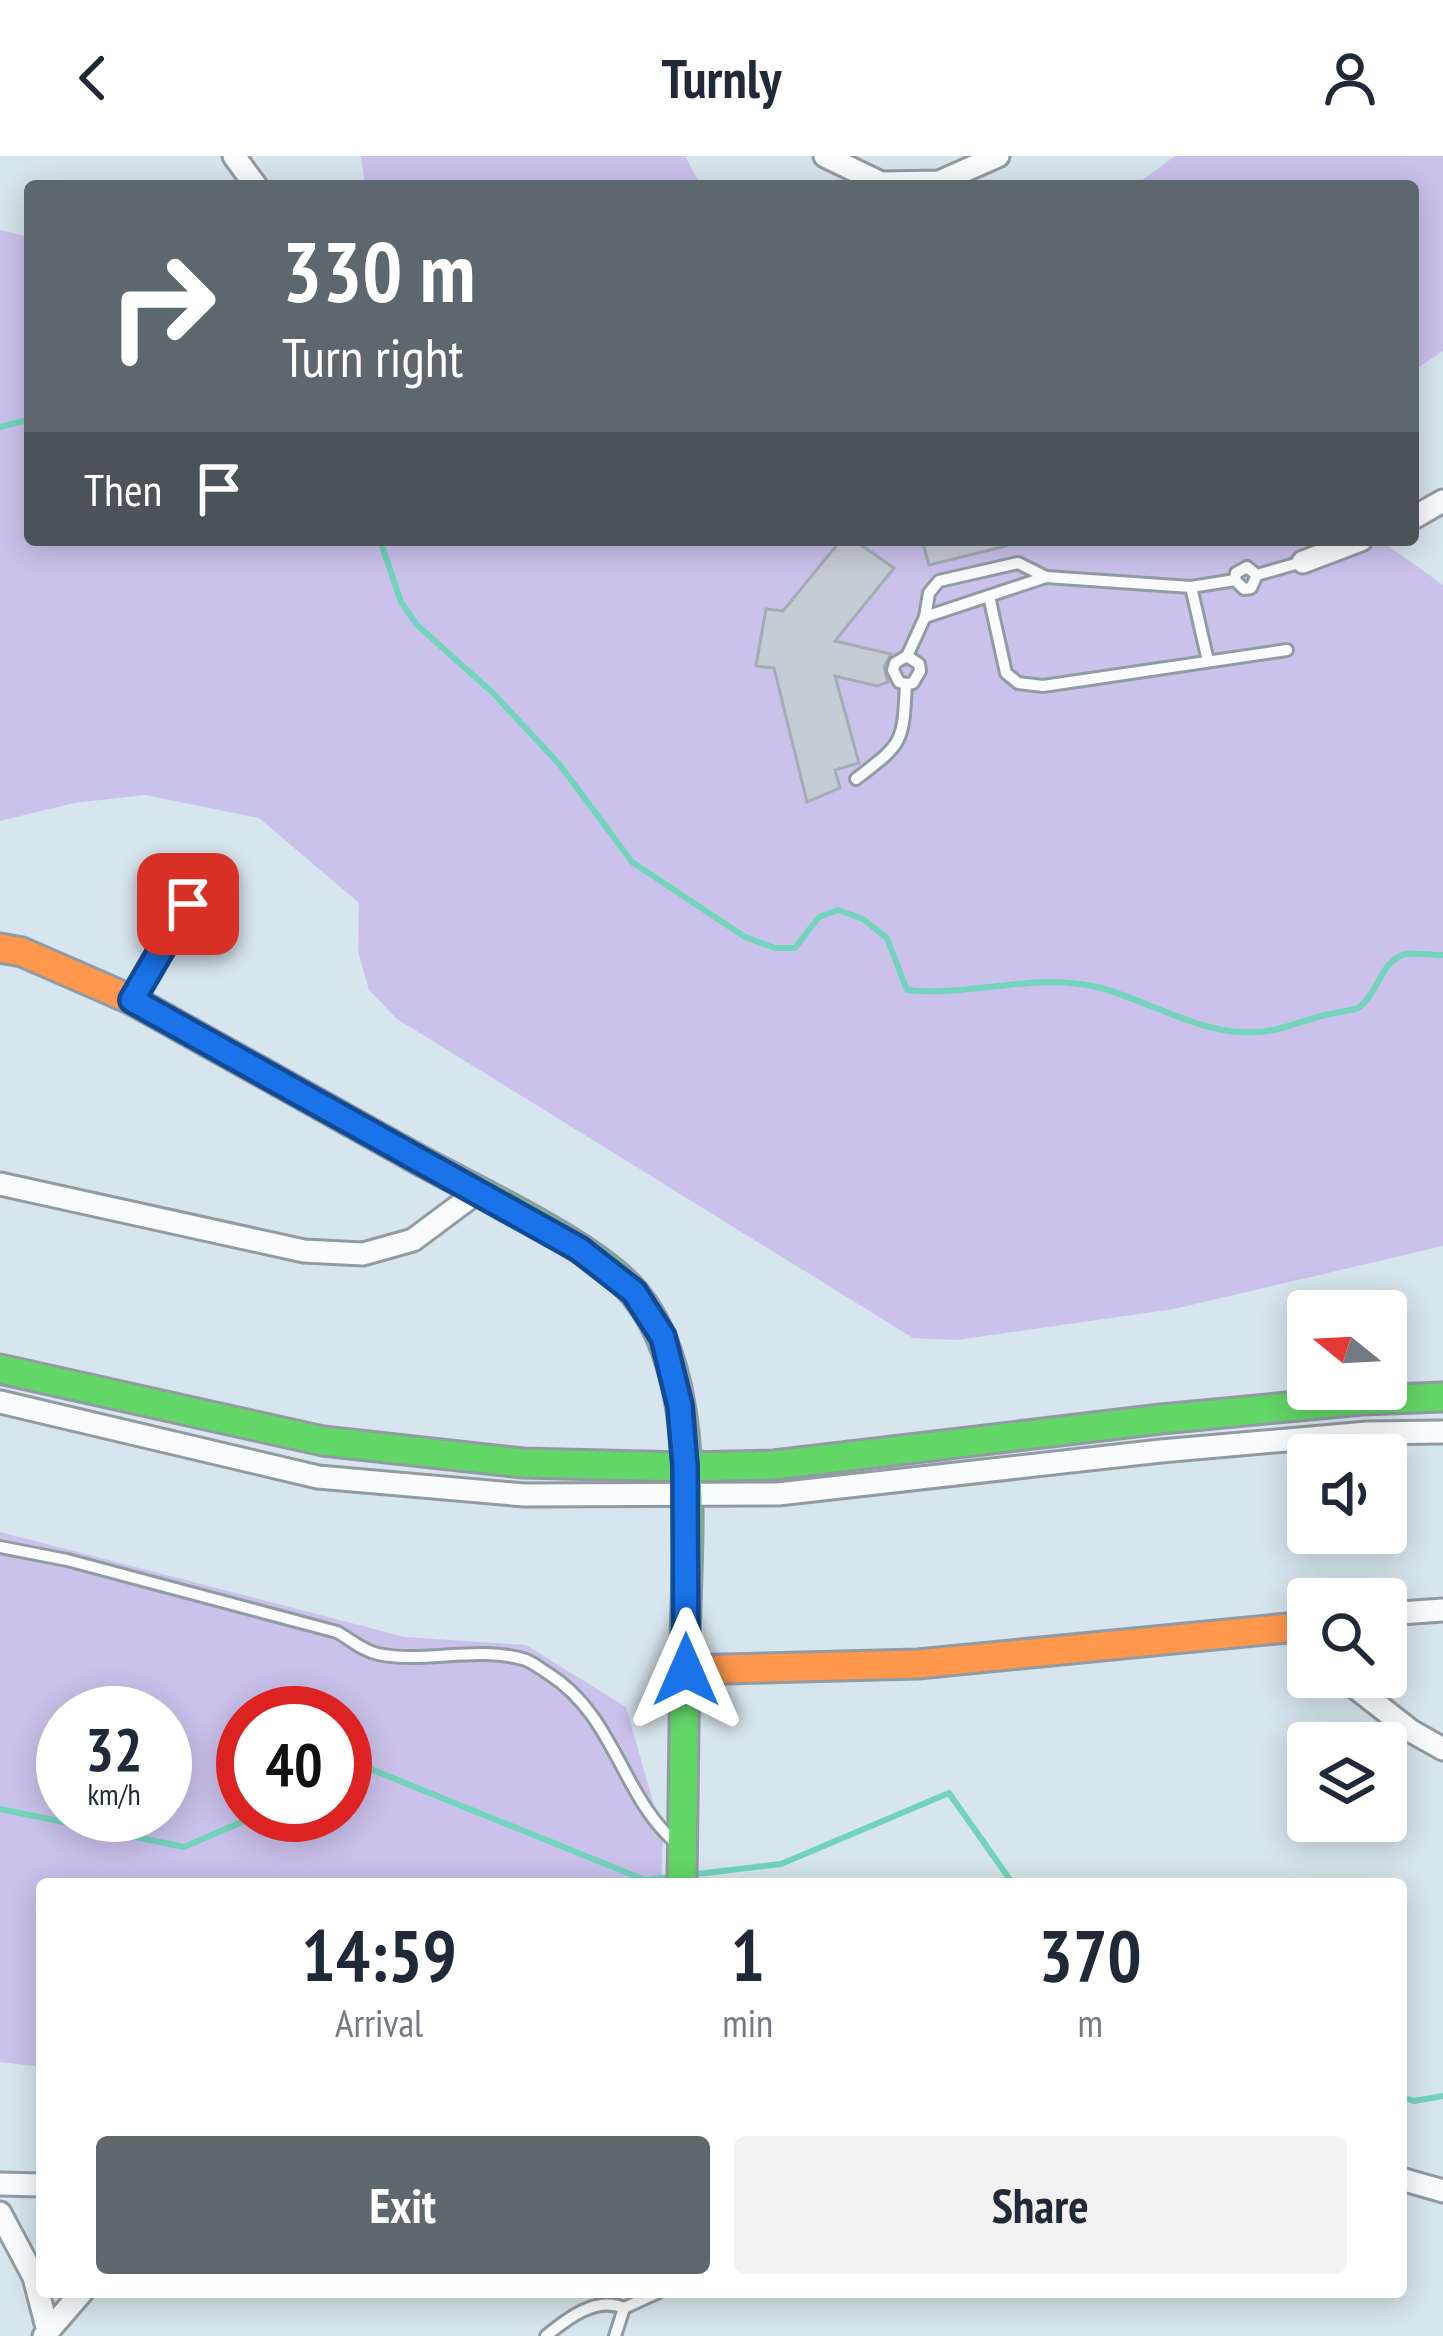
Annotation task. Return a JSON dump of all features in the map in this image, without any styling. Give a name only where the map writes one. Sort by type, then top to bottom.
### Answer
[{"type":"street","points":[[826,156],[873,180]]},
{"type":"street","points":[[944,180],[998,156]]},
{"type":"street","points":[[1303,562],[1345,546]]},
{"type":"street","points":[[132,1000],[188,904]]},
{"type":"street","points":[[0,948],[22,952],[132,1000],[579,1249],[634,1292],[663,1337],[680,1406],[687,1497],[682,1864]]},
{"type":"street","points":[[0,1184],[304,1251],[363,1254],[413,1240],[476,1192]]},
{"type":"street","points":[[0,1369],[323,1441],[523,1463],[774,1465],[1161,1419],[1443,1397]]},
{"type":"street","points":[[0,1402],[318,1477],[524,1496],[778,1494],[1184,1449],[1367,1433],[1443,1432]]},
{"type":"street","points":[[1407,1613],[1443,1610]]},
{"type":"street","points":[[686,1670],[918,1664],[1287,1632]]},
{"type":"street","points":[[1369,1698],[1443,1749]]},
{"type":"street","points":[[1407,2181],[1443,2191]]},
{"type":"street","points":[[0,2184],[36,2185]]},
{"type":"street","points":[[0,2213],[36,2286]]},
{"type":"street","points":[[38,2298],[46,2333]]},
{"type":"street","points":[[46,2333],[77,2298]]},
{"type":"lane","points":[[926,617],[1046,577],[1191,587],[1234,580],[1235,573],[1247,567],[1257,575],[1303,562]]},
{"type":"lane","points":[[907,656],[919,664],[920,671],[913,683],[906,684],[899,682],[893,670],[907,656],[926,617],[929,593],[939,580],[1018,563],[1046,577]]},
{"type":"lane","points":[[1191,587],[1208,662]]},
{"type":"lane","points":[[988,596],[1006,673],[1018,683],[1043,686],[1287,650]]},
{"type":"lane","points":[[856,779],[901,739],[906,684]]},
{"type":"lane","points":[[0,1547],[67,1560],[337,1632],[372,1653],[526,1660],[567,1685],[603,1727],[682,1864]]},
{"type":"lane","points":[[546,2336],[606,2302],[625,2308],[646,2298]]},
{"type":"lane","points":[[616,2336],[625,2308]]},
{"type":"shaded area","points":[[361,156],[685,156],[698,180],[364,180]]},
{"type":"shaded area","points":[[1175,156],[1443,156],[1443,351],[1419,367],[1419,180],[1142,180]]},
{"type":"shaded area","points":[[0,230],[24,236],[24,546],[1388,546],[1443,585],[1443,1246],[1174,1309],[956,1340],[913,1338],[397,1019],[369,990],[358,952],[359,903],[259,818],[145,795],[74,803],[0,821]]},
{"type":"shaded area","points":[[0,1532],[405,1637],[526,1645],[626,1707],[663,1837],[661,1878],[36,1878],[36,2066],[0,2062]]},
{"type":"building","points":[[836,546],[863,546],[894,568],[835,641],[891,654],[884,667],[888,682],[877,686],[835,676],[859,763],[835,770],[840,788],[807,802],[774,668],[756,666],[766,609],[783,611]]},
{"type":"building","points":[[924,546],[1006,546],[929,565]]},
{"type":"waterway","points":[[0,427],[24,421]]},
{"type":"waterway","points":[[382,546],[401,602],[417,625],[493,693],[560,765],[632,862],[745,937],[775,948],[795,948],[819,917],[838,910],[863,919],[887,938],[907,990],[1077,983],[1210,1027],[1254,1032],[1357,1009],[1398,957],[1443,955]]},
{"type":"waterway","points":[[372,1770],[640,1878]]},
{"type":"waterway","points":[[689,1875],[781,1864],[949,1793],[1009,1878]]},
{"type":"waterway","points":[[0,1809],[184,1847],[216,1833]]},
{"type":"waterway","points":[[662,1878],[670,1877]]},
{"type":"waterway","points":[[1407,2099],[1443,2096]]},
{"type":"traffic: fast","points":[[412,1156],[592,1256],[635,1294],[657,1329],[672,1370],[687,1463],[682,1878]]},
{"type":"traffic: fast","points":[[0,1369],[323,1441],[523,1463],[685,1467],[774,1465],[1161,1419],[1443,1397]]},
{"type":"traffic: slow","points":[[0,948],[22,952],[132,1000],[412,1156]]},
{"type":"traffic: slow","points":[[686,1670],[918,1664],[1287,1628]]},
{"type":"route","points":[[188,904],[132,1000],[579,1249],[634,1292],[663,1337],[680,1406],[687,1497],[686,1670]]}]
